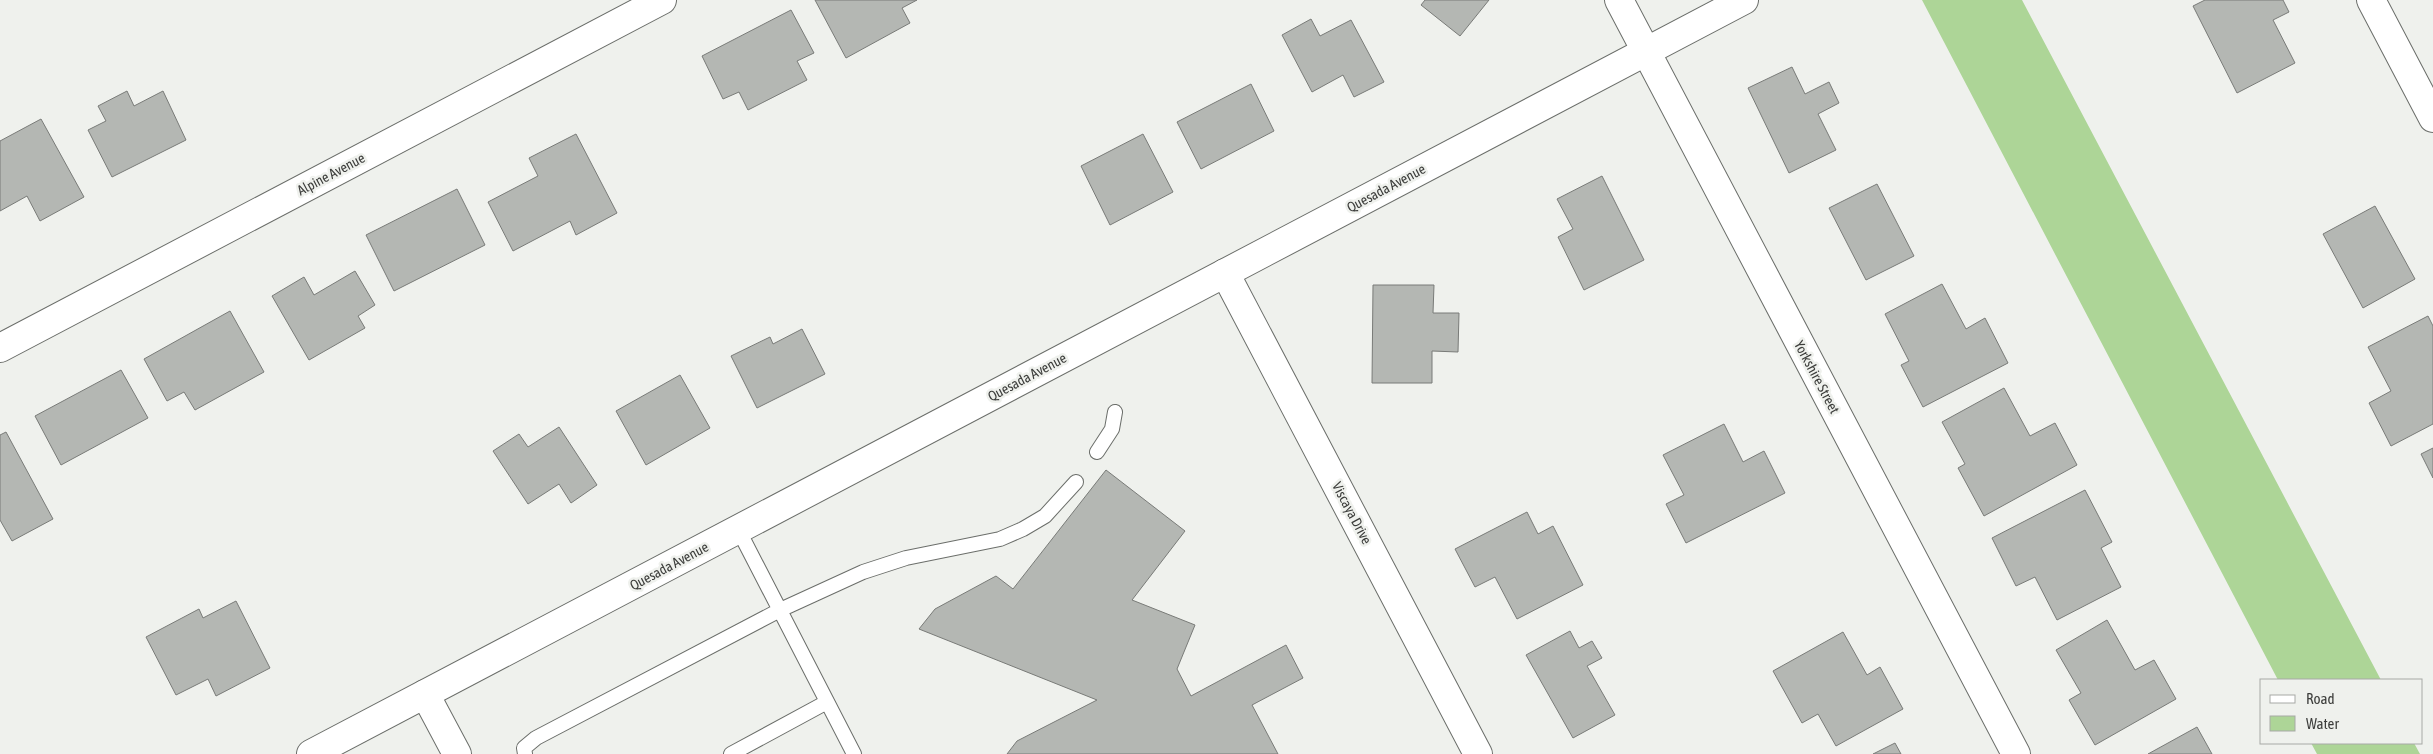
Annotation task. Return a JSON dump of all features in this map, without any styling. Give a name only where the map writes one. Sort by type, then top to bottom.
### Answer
[{"type":"street","name":"Alpine Avenue","points":[[0,348],[662,0]]},
{"type":"street","name":"Yorkshire Street","points":[[1619,0],[2016,754]]},
{"type":"street","name":"Quesada Avenue","points":[[311,754],[1744,0]]},
{"type":"street","points":[[2371,0],[2433,118]]},
{"type":"street","name":"Viscaya Drive","points":[[1225,273],[1478,754]]},
{"type":"street","points":[[425,694],[457,754]]},
{"type":"lane","points":[[1097,452],[1112,429],[1115,412]]},
{"type":"lane","points":[[526,754],[524,748],[536,738],[780,610],[872,569],[906,558],[1000,540],[1045,516],[1076,482]]},
{"type":"lane","points":[[738,529],[854,754]]},
{"type":"lane","points":[[731,754],[827,702]]},
{"type":"water","points":[[1922,0],[2022,0],[2380,679],[2277,679]]},
{"type":"water","points":[[2312,744],[2415,744],[2420,754],[2317,754]]},
{"type":"building","points":[[815,0],[917,0],[902,8],[910,23],[846,58]]},
{"type":"building","points":[[1425,0],[1489,0],[1460,36],[1421,5]]},
{"type":"building","points":[[2205,0],[2283,0],[2289,12],[2273,20],[2295,63],[2237,93],[2193,6]]},
{"type":"building","points":[[791,10],[814,53],[797,61],[807,80],[748,110],[739,92],[723,99],[702,56]]},
{"type":"building","points":[[1311,19],[1320,36],[1351,20],[1384,82],[1354,97],[1343,75],[1312,92],[1282,35]]},
{"type":"building","points":[[1792,67],[1805,94],[1829,82],[1839,103],[1818,114],[1836,150],[1789,173],[1748,88]]},
{"type":"building","points":[[1251,84],[1274,131],[1201,169],[1177,122]]},
{"type":"building","points":[[127,91],[134,106],[163,91],[186,140],[112,177],[88,130],[106,121],[98,106]]},
{"type":"building","points":[[41,119],[84,197],[40,221],[27,196],[0,211],[0,141]]},
{"type":"building","points":[[576,134],[617,213],[576,235],[570,221],[513,251],[488,202],[538,176],[529,158]]},
{"type":"building","points":[[1143,134],[1173,192],[1110,225],[1081,166]]},
{"type":"building","points":[[1602,176],[1644,260],[1584,290],[1558,237],[1573,229],[1557,199]]},
{"type":"building","points":[[1877,184],[1914,256],[1866,280],[1829,208]]},
{"type":"building","points":[[457,189],[485,245],[394,291],[366,235]]},
{"type":"building","points":[[2375,206],[2415,279],[2363,308],[2323,234]]},
{"type":"building","points":[[355,271],[375,305],[358,316],[365,328],[309,360],[272,296],[304,277],[314,295]]},
{"type":"building","points":[[1942,284],[1966,329],[1985,318],[2008,363],[1923,407],[1901,365],[1909,361],[1885,314]]},
{"type":"building","points":[[1373,285],[1434,285],[1433,313],[1459,313],[1458,352],[1432,351],[1432,383],[1372,383]]},
{"type":"building","points":[[230,311],[264,372],[195,410],[184,392],[167,401],[144,359]]},
{"type":"building","points":[[2428,316],[2433,326],[2433,424],[2391,446],[2369,403],[2391,391],[2368,347]]},
{"type":"building","points":[[802,329],[825,374],[757,408],[731,356],[770,337],[773,344]]},
{"type":"building","points":[[121,370],[148,418],[61,465],[35,416]]},
{"type":"building","points":[[680,375],[710,428],[646,465],[616,411]]},
{"type":"building","points":[[2004,388],[2030,436],[2055,423],[2077,465],[1984,516],[1958,468],[1965,464],[1942,422]]},
{"type":"building","points":[[1724,424],[1743,462],[1764,451],[1785,493],[1686,543],[1666,504],[1684,495],[1663,455]]},
{"type":"building","points":[[559,427],[597,485],[571,503],[559,484],[528,504],[493,451],[519,434],[528,447]]},
{"type":"building","points":[[6,432],[53,519],[12,541],[0,520],[0,435]]},
{"type":"building","points":[[2433,448],[2433,478],[2421,454]]},
{"type":"building","points":[[1106,470],[1185,531],[1132,600],[1195,625],[1177,669],[1191,696],[1286,645],[1303,678],[1252,705],[1278,754],[1007,754],[1017,741],[1097,700],[919,629],[935,609],[996,576],[1013,589]]},
{"type":"building","points":[[2085,490],[2112,542],[2101,548],[2121,587],[2057,620],[2035,577],[2016,586],[1992,538]]},
{"type":"building","points":[[1527,512],[1538,534],[1553,526],[1583,585],[1517,619],[1495,577],[1475,587],[1455,549]]},
{"type":"building","points":[[236,601],[270,668],[216,696],[208,679],[176,695],[146,637],[199,609],[203,618]]},
{"type":"building","points":[[2107,620],[2135,670],[2154,660],[2176,699],[2095,745],[2069,700],[2081,693],[2056,650]]},
{"type":"building","points":[[1570,631],[1579,648],[1592,641],[1602,658],[1587,666],[1615,715],[1573,738],[1526,655]]},
{"type":"building","points":[[1843,632],[1867,675],[1880,667],[1903,709],[1836,746],[1818,714],[1802,723],[1773,671]]},
{"type":"building","points":[[2197,727],[2212,754],[2148,754]]},
{"type":"building","points":[[1895,743],[1901,754],[1873,754]]}]
